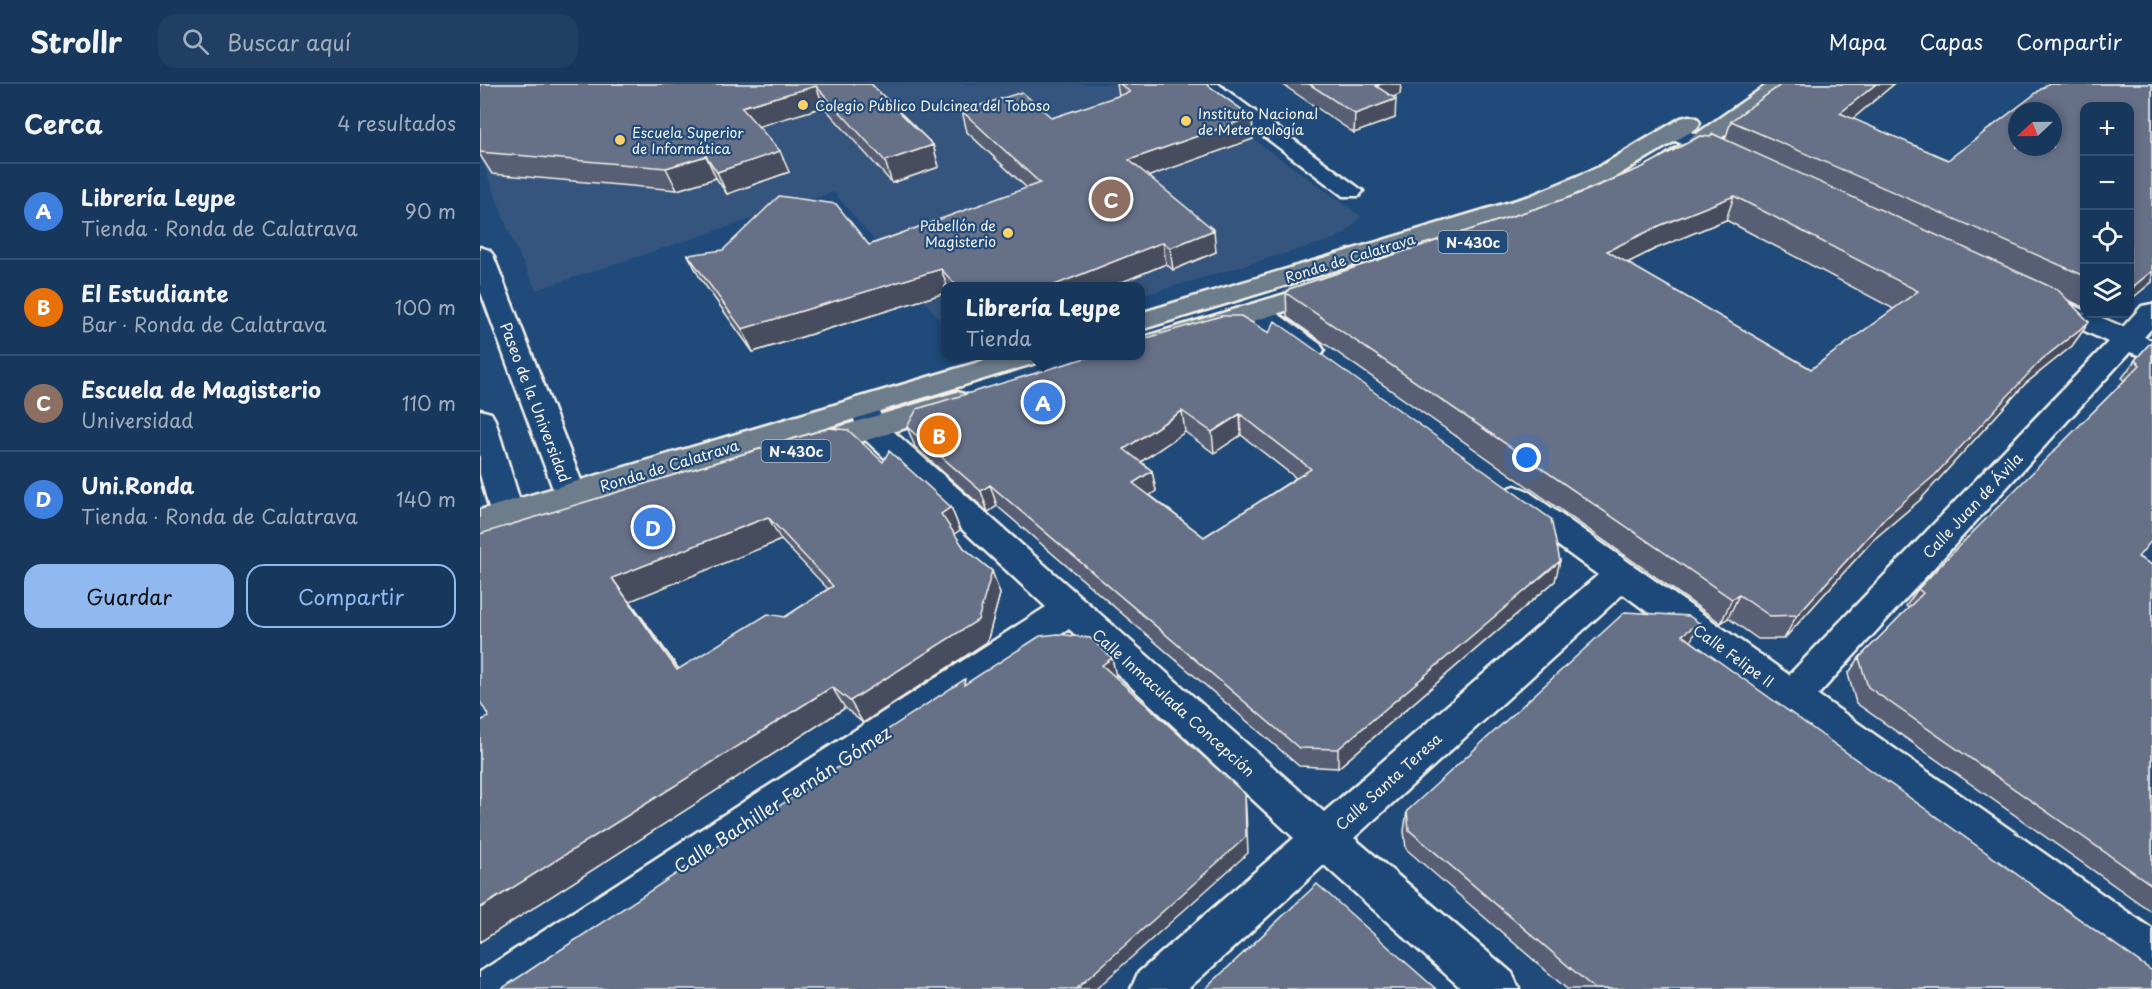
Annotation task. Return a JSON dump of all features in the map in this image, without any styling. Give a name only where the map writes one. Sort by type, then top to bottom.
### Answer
[{"type":"highway","name":"Ronda de Calatrava","points":[[1145,320],[1538,201],[1607,172],[1675,132],[1744,84]]},
{"type":"highway","name":"Ronda de Calatrava","points":[[1145,346],[1257,312],[1556,214],[1628,184],[1700,144],[1781,84]]},
{"type":"highway","name":"Ronda de Calatrava","points":[[868,417],[1018,360]]},
{"type":"highway","name":"Ronda de Calatrava","points":[[480,548],[500,524],[575,505],[868,417],[1055,373]]},
{"type":"street","points":[[1205,84],[1351,191]]},
{"type":"street","points":[[1675,132],[1753,168]]},
{"type":"street","name":"Paseo de la Universidad","points":[[480,255],[575,505]]},
{"type":"street","points":[[2031,295],[2139,345]]},
{"type":"street","points":[[1257,312],[1334,367]]},
{"type":"street","name":"Calle Juan de Ávila","points":[[1792,697],[2139,345],[2152,312]]},
{"type":"street","name":"Calle Inmaculada Concepción","points":[[868,417],[1071,609],[1324,838],[1496,989]]},
{"type":"street","points":[[480,420],[500,524]]},
{"type":"street","name":"Calle Felipe II","points":[[1487,478],[2152,956]]},
{"type":"street","name":"Calle Santa Teresa","points":[[1154,989],[1622,574]]},
{"type":"street","name":"Calle Bachiller Fernán Gómez","points":[[494,989],[1071,609]]},
{"type":"shaded area","points":[[480,84],[1141,84],[1193,160],[1253,139],[1361,216],[1347,232],[1334,239],[1145,295],[1145,282],[941,282],[941,321],[834,192],[536,290],[513,242],[480,156]]},
{"type":"building","points":[[480,84],[871,84],[933,145],[885,161],[816,86],[741,107],[780,151],[717,172],[706,156],[666,168],[480,152]]},
{"type":"building","points":[[1120,84],[1206,84],[1252,117],[1129,160],[1214,230],[1170,248],[1163,242],[1062,282],[953,282],[941,269],[742,329],[688,255],[723,250],[779,196],[836,204],[869,245],[1040,183],[962,111],[1022,92],[1052,118],[1130,92]]},
{"type":"building","points":[[1309,84],[1381,84],[1376,86],[1396,99],[1355,114]]},
{"type":"building","points":[[1782,84],[1876,84],[1840,113],[1948,160],[2008,114],[2008,156],[2062,156],[2062,102],[2024,102],[2048,84],[2152,84],[2152,271],[2134,285],[2134,102],[2080,102],[2080,274],[1731,121]]},
{"type":"building","points":[[1713,134],[2058,290],[2080,313],[2080,318],[2085,318],[2089,322],[2041,360],[1935,475],[1887,516],[1797,615],[1770,616],[1739,595],[1732,599],[1286,293],[1289,289],[1571,197],[1643,167],[1700,136],[1710,137]],"holes":[[[1734,196],[1918,291],[1811,369],[1607,251],[1661,225]]]},
{"type":"building","points":[[1221,316],[1241,316],[1269,333],[1275,321],[1551,519],[1560,561],[1338,749],[1299,748],[990,485],[981,491],[907,427],[917,409],[1079,360],[1145,360],[1145,339]],"holes":[[[1182,411],[1212,432],[1240,414],[1311,469],[1204,537],[1133,483],[1152,471],[1124,449]]]},
{"type":"building","points":[[2152,341],[2152,540],[2138,557],[2152,565],[2152,885],[1868,687],[1859,658],[1923,593],[1918,589],[1956,549],[2140,365],[2135,360]]},
{"type":"building","points":[[829,428],[848,430],[883,462],[889,451],[951,507],[941,514],[964,548],[992,571],[978,620],[850,701],[832,687],[480,908],[480,721],[489,717],[480,701],[480,534]],"holes":[[[768,517],[833,586],[785,617],[768,614],[677,670],[612,578]]]},
{"type":"building","points":[[1625,612],[1689,616],[1699,623],[1682,635],[2152,971],[2152,989],[1595,989],[1409,830],[1407,811]]},
{"type":"building","points":[[1058,634],[1090,638],[1112,658],[1102,665],[1245,794],[1246,837],[1076,989],[501,989],[887,735],[884,732],[965,679],[964,685],[1040,636]]},
{"type":"building","points":[[1317,884],[1436,989],[1205,989]]},
{"type":"place","name":"Colegio Público Dulcinea del Toboso","points":[[803,105]]},
{"type":"place","name":"Instituto Nacional de Metereología","points":[[1186,121]]},
{"type":"place","name":"Escuela Superior de Informática","points":[[620,140]]},
{"type":"place","name":"Escuela de Magisterio","points":[[1111,199]]},
{"type":"place","name":"Pabellón de Magisterio","points":[[1008,233]]},
{"type":"place","name":"Librería Leype","points":[[1043,402]]},
{"type":"place","name":"El Estudiante","points":[[939,435]]},
{"type":"place","name":"Uni.Ronda","points":[[653,527]]}]
